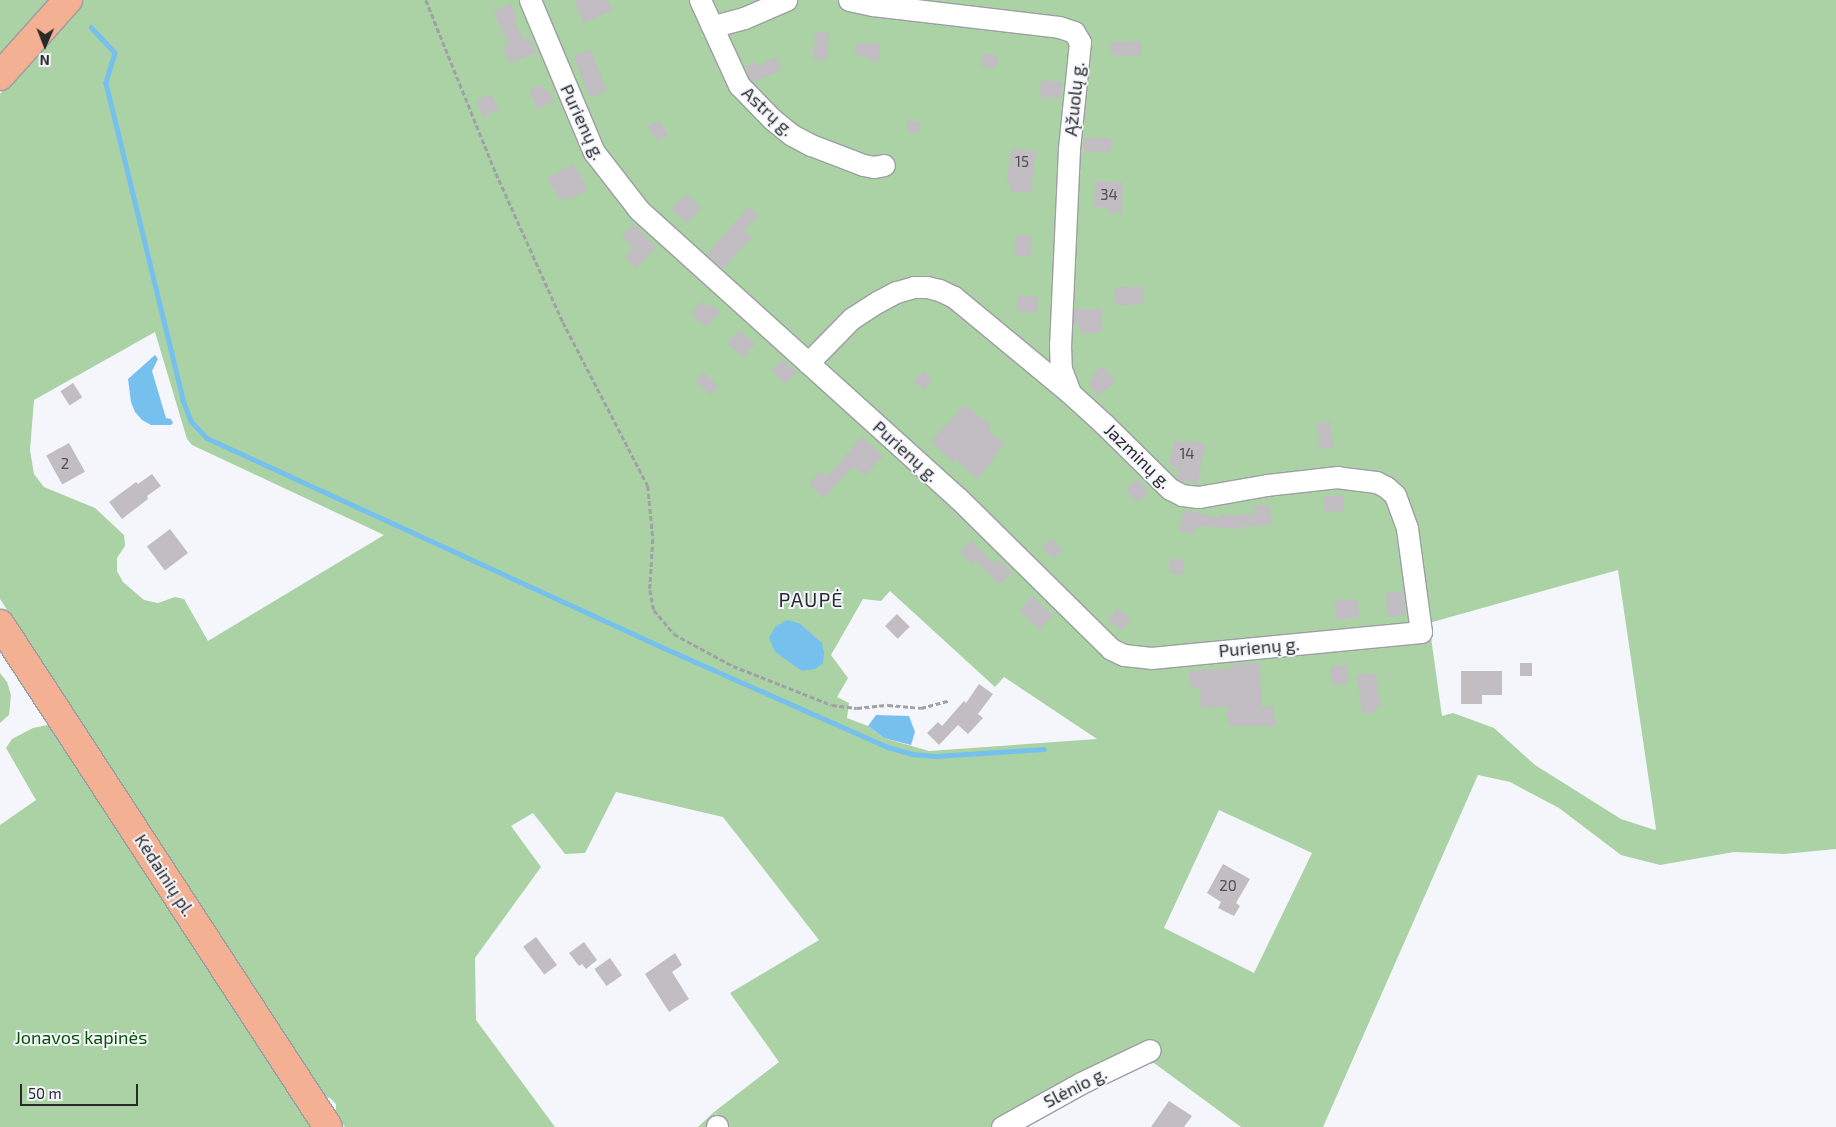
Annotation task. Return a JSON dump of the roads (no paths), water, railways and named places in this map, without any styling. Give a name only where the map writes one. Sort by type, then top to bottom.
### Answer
[{"type":"main road","points":[[0,76],[68,0]]},
{"type":"main road","name":"Kėdainių pl.","points":[[0,624],[328,1127]]},
{"type":"street","name":"Purienų g.","points":[[530,0],[594,152],[616,183],[639,210],[958,498],[1111,648],[1124,655],[1151,658],[1421,632]]},
{"type":"street","name":"Astrų g.","points":[[700,0],[739,85],[750,98],[792,136],[811,146],[863,165],[874,167],[884,165]]},
{"type":"street","points":[[711,24],[724,24],[744,18],[786,0]]},
{"type":"street","name":"Ąžuolų g.","points":[[849,0],[1059,27],[1074,32],[1080,42],[1069,149],[1060,346],[1061,369],[1070,393]]},
{"type":"street","name":"Jazminų g.","points":[[808,363],[852,318],[896,292],[914,287],[928,287],[954,297],[1070,393],[1170,489],[1182,495],[1198,497],[1267,484],[1338,478],[1376,482],[1386,487],[1395,495],[1401,507],[1407,528],[1421,632]]},
{"type":"street","name":"Slėnio g.","points":[[1002,1127],[1081,1083],[1150,1050]]},
{"type":"water","points":[[155,355],[158,359],[152,371],[166,418],[171,419],[173,423],[171,425],[151,425],[142,420],[135,412],[131,402],[128,379]]},
{"type":"water","points":[[787,620],[799,623],[822,643],[823,663],[815,669],[802,671],[775,652],[769,638],[775,627]]},
{"type":"water","points":[[876,715],[909,716],[915,732],[911,745],[884,738],[868,726]]},
{"type":"waterway","points":[[91,27],[115,53],[106,83],[183,400],[191,421],[207,438],[662,647],[888,747],[912,754],[936,756],[1044,749]]},
{"type":"district","name":"PAUPĖ","points":[[811,599]]},
{"type":"park label","name":"Jonavos kapinės","points":[[81,1037]]}]
